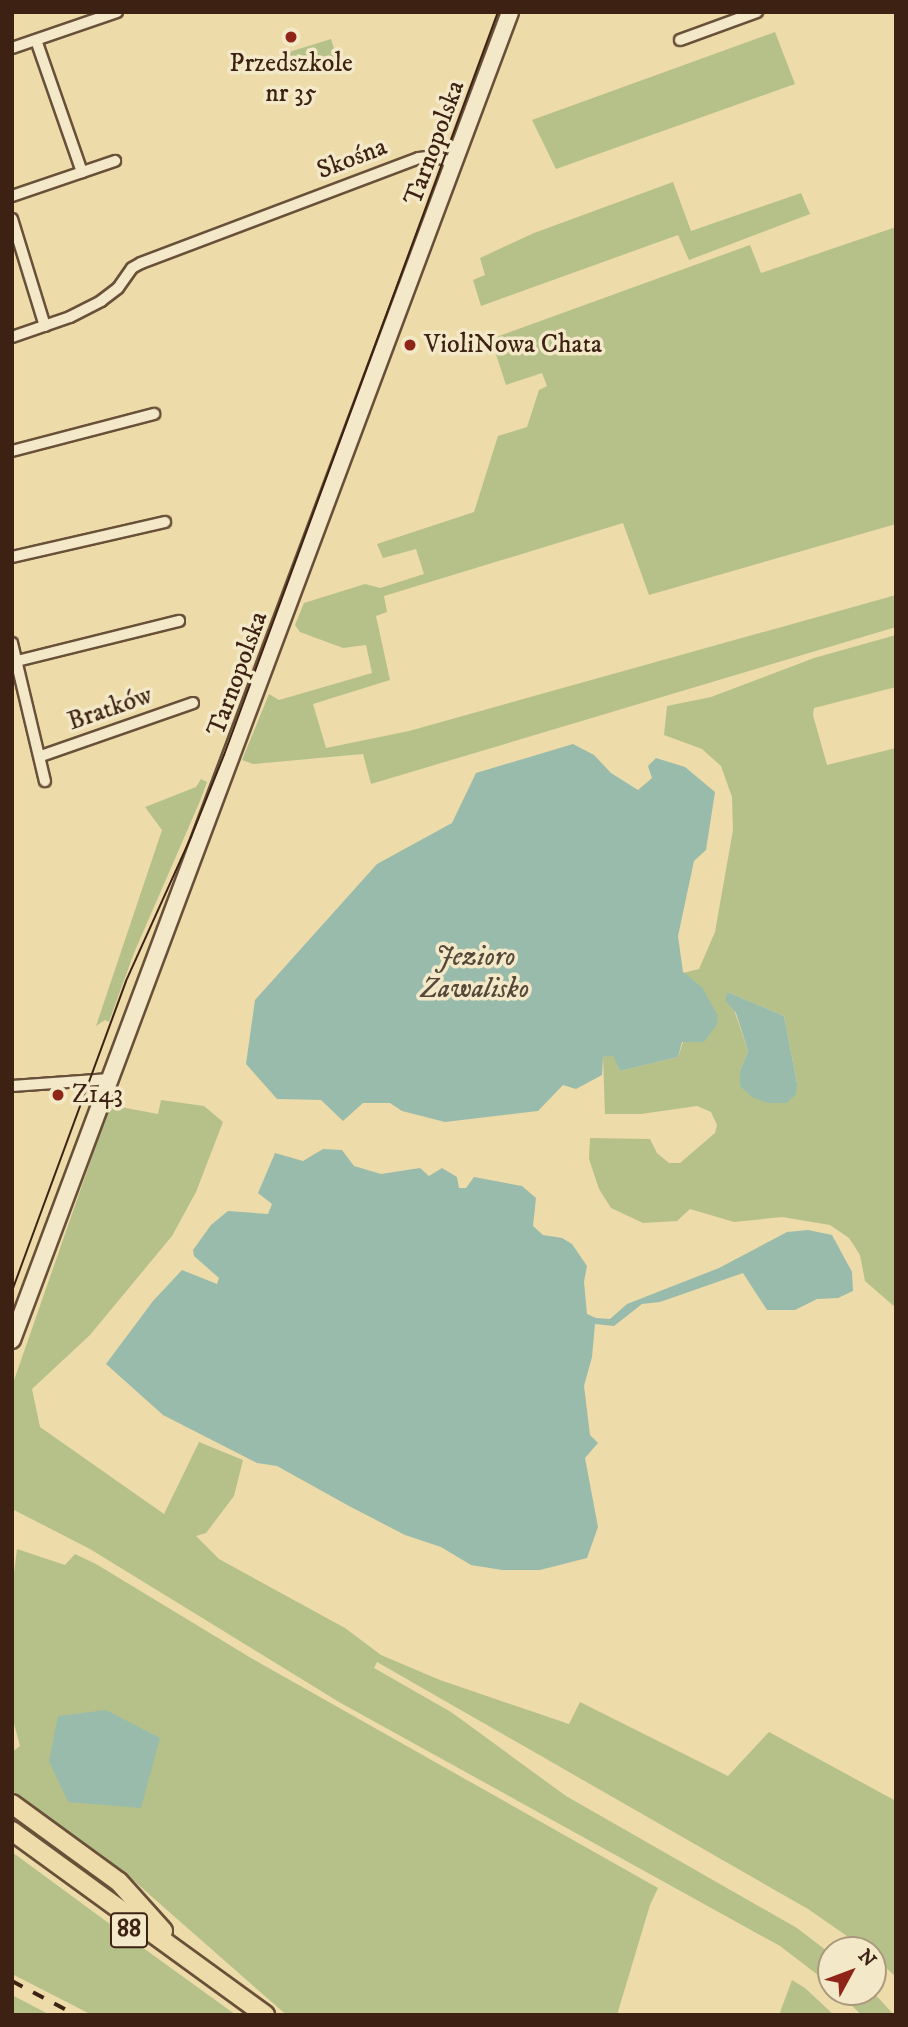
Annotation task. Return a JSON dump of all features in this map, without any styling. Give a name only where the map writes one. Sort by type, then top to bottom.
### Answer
[{"type":"main road","name":"Tarnopolska","points":[[12,1340],[180,890],[233,759],[508,16]]},
{"type":"main road","points":[[12,1804],[119,1882],[186,1958]]},
{"type":"main road","name":"88","points":[[12,1831],[265,2015]]},
{"type":"main road","name":"88","points":[[12,1845],[246,2015]]},
{"type":"street","points":[[12,48],[117,12]]},
{"type":"street","points":[[680,40],[757,12]]},
{"type":"street","points":[[36,40],[82,172]]},
{"type":"street","name":"Skośna","points":[[12,337],[45,326],[101,301],[118,288],[137,265],[419,158],[435,156],[453,163]]},
{"type":"street","points":[[12,196],[115,161]]},
{"type":"street","points":[[12,219],[45,326]]},
{"type":"street","points":[[12,451],[154,414]]},
{"type":"street","points":[[12,557],[164,522]]},
{"type":"street","points":[[17,661],[179,621]]},
{"type":"street","points":[[12,642],[45,781]]},
{"type":"street","name":"Bratków","points":[[41,757],[193,703]]},
{"type":"street","points":[[12,1086],[110,1079]]},
{"type":"green space","points":[[775,32],[795,84],[556,169],[532,120]]},
{"type":"green space","points":[[331,39],[338,61],[297,74],[289,52]]},
{"type":"green space","points":[[673,182],[691,231],[801,193],[810,214],[689,260],[678,235],[481,306],[473,280],[485,275],[480,258],[534,233]]},
{"type":"green space","points":[[896,227],[896,524],[649,595],[623,523],[384,596],[387,612],[376,616],[390,680],[313,704],[326,748],[409,731],[896,595],[896,627],[371,784],[363,754],[253,764],[242,760],[269,694],[279,700],[372,673],[366,645],[343,648],[300,632],[295,625],[304,603],[365,584],[380,588],[424,574],[416,549],[383,558],[377,544],[474,512],[498,436],[527,427],[539,390],[547,386],[542,373],[506,385],[491,339],[750,245],[761,273]]},
{"type":"green space","points":[[896,635],[896,687],[814,708],[813,715],[827,765],[896,748],[896,1308],[865,1281],[860,1255],[849,1238],[830,1225],[782,1217],[734,1222],[690,1209],[677,1221],[643,1223],[611,1208],[599,1189],[589,1159],[590,1138],[650,1139],[657,1153],[669,1163],[680,1163],[715,1133],[717,1125],[711,1112],[697,1106],[641,1114],[605,1114],[603,1057],[613,1055],[620,1071],[678,1057],[702,987],[683,973],[699,969],[715,932],[733,830],[732,797],[721,766],[702,749],[664,735],[667,706],[711,697],[814,658]],"holes":[[[728,992],[784,1016],[797,1083],[740,1071],[748,1051]]]},
{"type":"green space","points":[[201,779],[207,782],[200,801],[134,953],[109,1022],[105,1020],[96,1026],[162,830],[145,807],[196,787]]},
{"type":"green space","points":[[161,1100],[204,1106],[223,1122],[196,1192],[172,1236],[90,1335],[32,1389],[40,1427],[164,1514],[199,1442],[243,1460],[234,1496],[206,1533],[196,1536],[219,1559],[345,1628],[381,1655],[440,1680],[569,1724],[580,1702],[728,1776],[769,1732],[896,1801],[896,1977],[887,1969],[887,1936],[847,1936],[808,1909],[377,1662],[374,1668],[451,1712],[566,1796],[797,1928],[817,1943],[817,1974],[780,1946],[339,1702],[90,1549],[12,1509],[12,1386],[110,1105],[158,1114]]},
{"type":"green space","points":[[17,1549],[65,1565],[75,1554],[96,1564],[251,1658],[658,1888],[650,1905],[617,2015],[287,2015],[126,1874],[12,1791],[12,1752],[20,1746],[12,1716],[12,1589]]},
{"type":"green space","points":[[12,1810],[106,1878],[135,1913],[12,1823]]},
{"type":"green space","points":[[12,1852],[236,2015],[92,2015],[12,1974]]},
{"type":"green space","points":[[792,1980],[817,1999],[817,2006],[824,2006],[834,2015],[779,2015]]},
{"type":"green space","points":[[12,1995],[50,2015],[12,2015]]},
{"type":"green space","points":[[852,2006],[886,2006],[894,2015],[861,2015]]},
{"type":"water","name":"Jezioro Zawalisko","points":[[573,744],[594,755],[611,773],[638,790],[652,778],[648,766],[656,758],[685,767],[715,792],[706,850],[694,861],[678,936],[683,972],[702,987],[718,1016],[717,1024],[704,1042],[682,1042],[678,1057],[620,1071],[613,1056],[603,1057],[602,1075],[576,1089],[563,1085],[538,1111],[445,1122],[402,1111],[390,1103],[363,1103],[343,1121],[321,1100],[277,1099],[246,1064],[255,1000],[377,864],[452,823],[476,773]]},
{"type":"water","points":[[728,992],[784,1016],[797,1083],[796,1094],[787,1103],[768,1103],[752,1097],[740,1086],[740,1071],[748,1051],[736,1013],[725,1000]]},
{"type":"water","points":[[323,1149],[342,1150],[354,1166],[381,1174],[420,1168],[429,1176],[442,1168],[457,1177],[459,1188],[466,1188],[474,1177],[522,1186],[536,1198],[533,1226],[543,1235],[562,1238],[572,1244],[587,1266],[584,1282],[587,1314],[596,1318],[610,1319],[627,1304],[719,1268],[787,1232],[808,1230],[832,1235],[852,1272],[853,1291],[838,1298],[817,1299],[795,1310],[767,1310],[743,1273],[660,1302],[642,1304],[614,1326],[595,1324],[592,1357],[584,1386],[590,1435],[598,1443],[585,1458],[598,1527],[587,1558],[540,1570],[502,1570],[471,1565],[441,1547],[405,1535],[277,1466],[257,1463],[163,1415],[106,1364],[153,1301],[182,1270],[217,1284],[219,1278],[194,1256],[193,1250],[211,1225],[228,1211],[268,1214],[272,1204],[258,1193],[275,1153],[303,1161]]},
{"type":"water","points":[[106,1710],[160,1738],[141,1808],[68,1802],[49,1761],[58,1716]]},
{"type":"tram line","points":[[12,1291],[126,981],[191,837],[224,755],[498,12]]},
{"type":"railway","points":[[12,1981],[76,2015]]},
{"type":"place","name":"Przedszkole nr 35","points":[[291,37]]},
{"type":"place","name":"VioliNowa Chata","points":[[410,345]]},
{"type":"place","name":"Z143","points":[[58,1095]]}]
